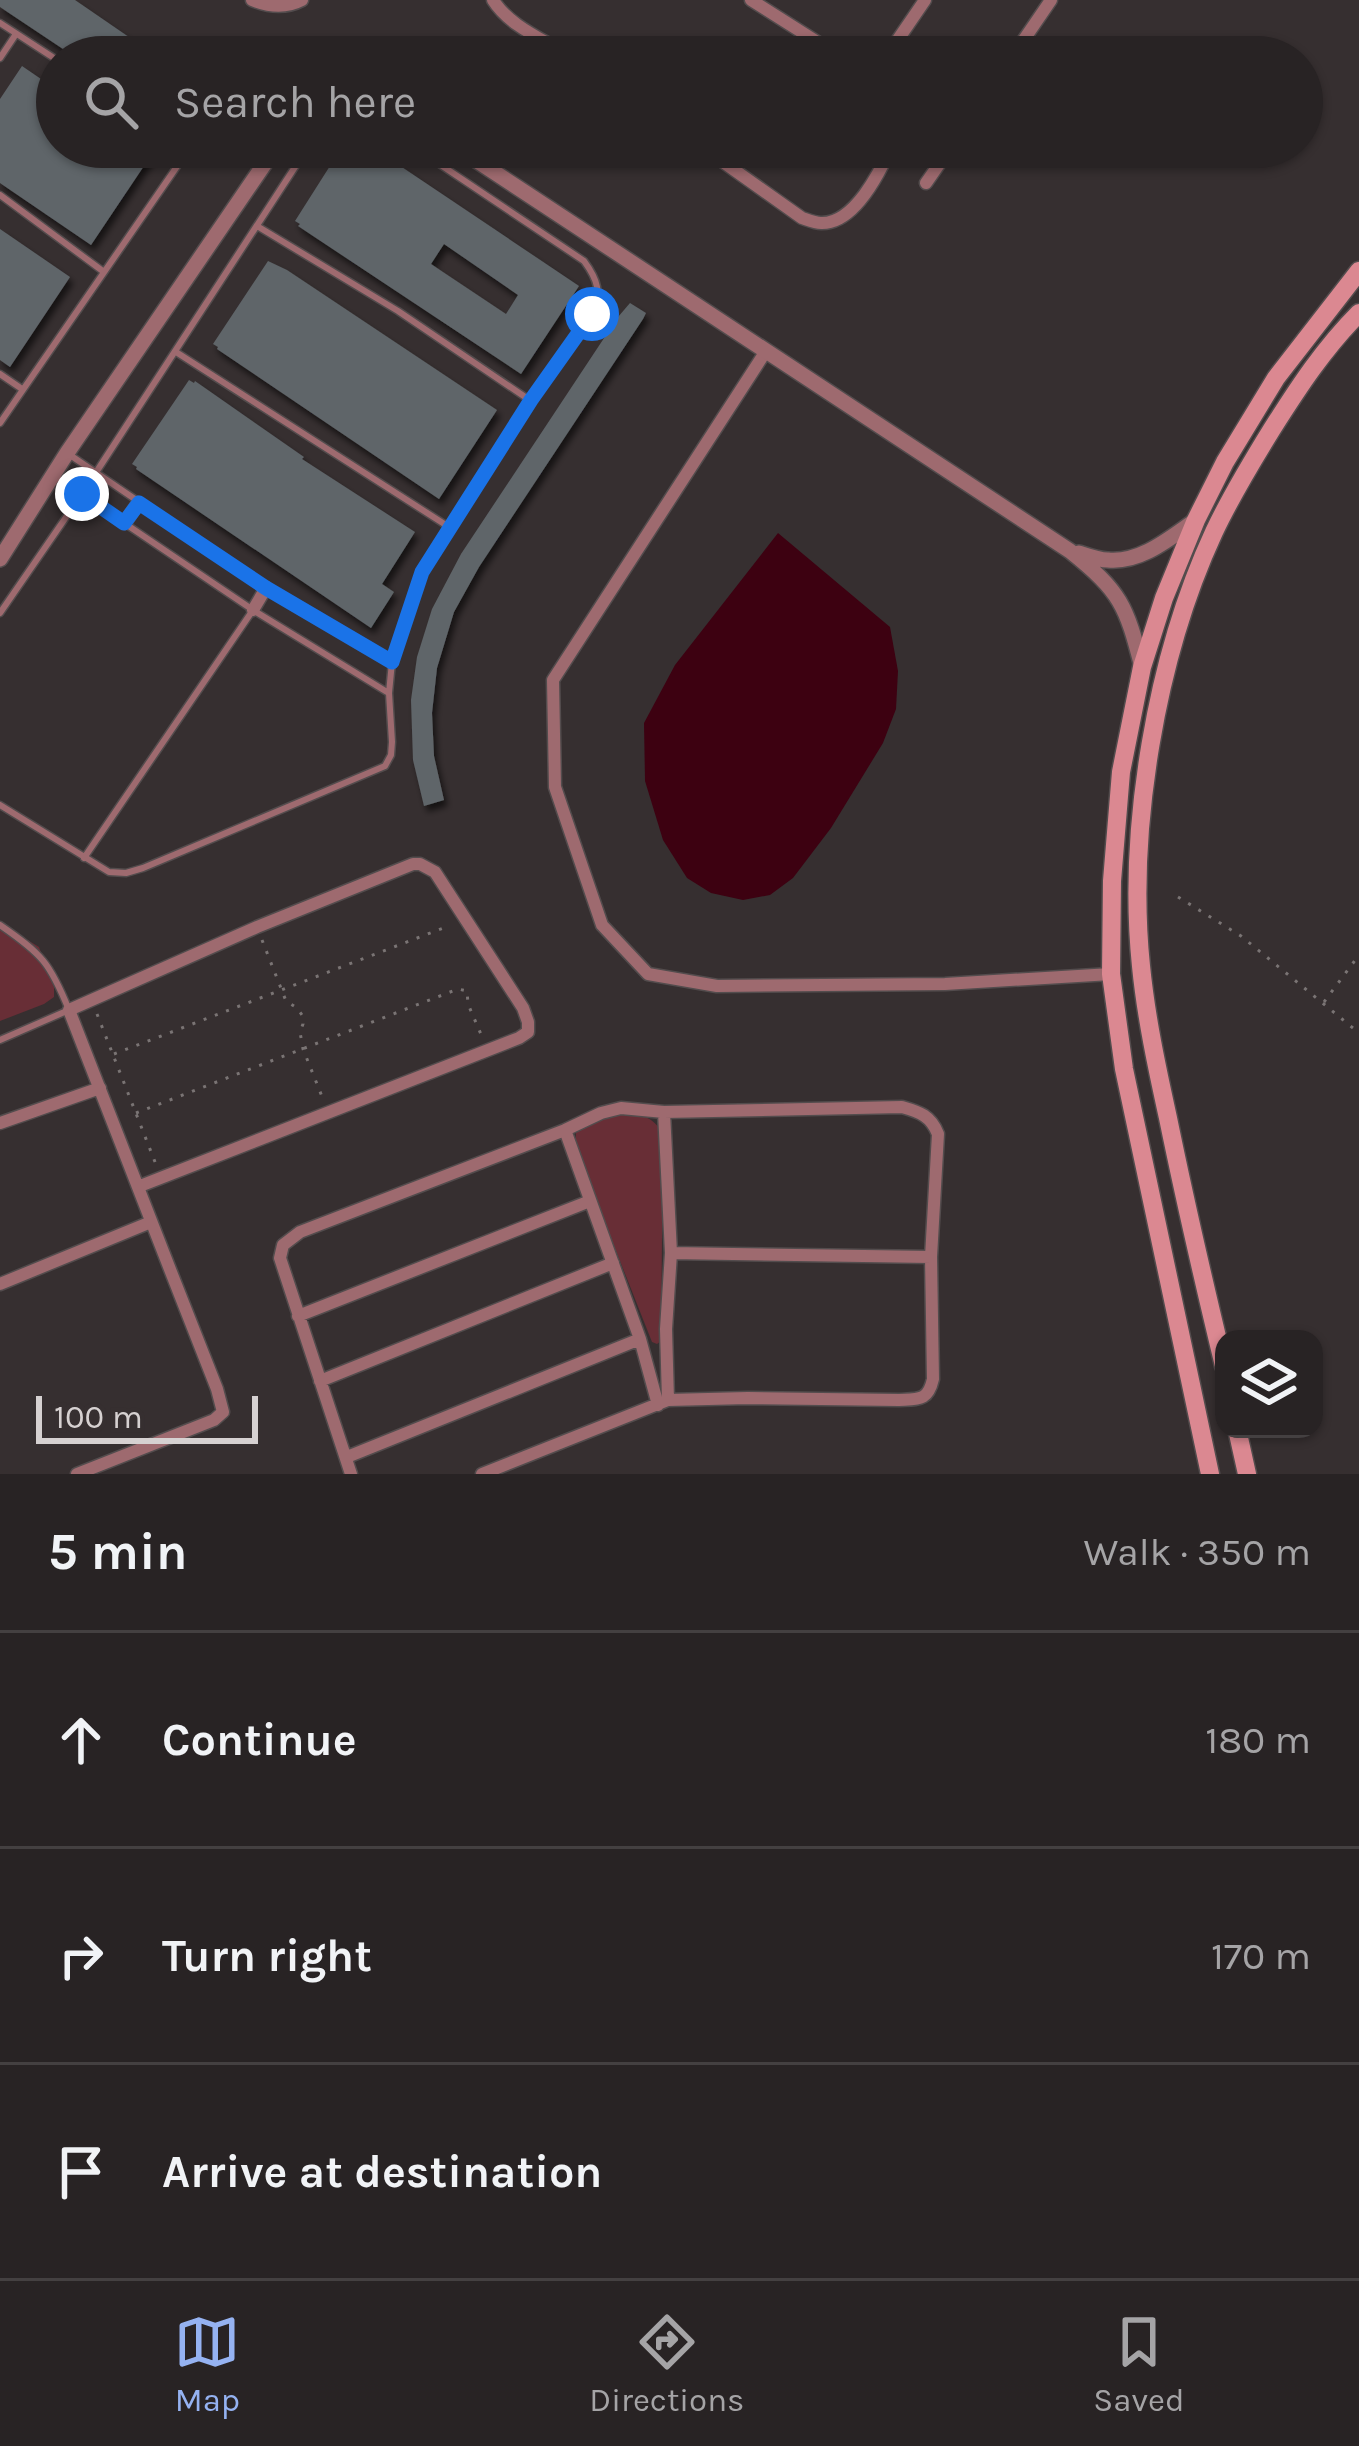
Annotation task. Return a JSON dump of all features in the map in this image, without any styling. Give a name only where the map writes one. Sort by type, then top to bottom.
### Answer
[{"type":"main road","points":[[1210,1474],[1124,1070],[1111,974],[1120,772],[1142,667],[1196,520],[1276,378],[1359,271]]},
{"type":"main road","points":[[1216,1330],[1178,1168],[1141,966],[1138,874],[1144,779],[1164,679],[1213,536],[1288,403],[1331,341],[1359,313]]},
{"type":"main road","points":[[1240,1438],[1247,1474]]},
{"type":"street","points":[[252,0],[291,6],[302,0]]},
{"type":"street","points":[[493,0],[537,36]]},
{"type":"street","points":[[751,0],[808,36]]},
{"type":"street","points":[[900,36],[925,0]]},
{"type":"street","points":[[1024,36],[1042,4]]},
{"type":"street","points":[[0,559],[262,168]]},
{"type":"street","points":[[488,168],[1070,551],[1114,591],[1130,620],[1142,667]]},
{"type":"street","points":[[732,168],[802,218],[821,224],[844,216],[873,185],[881,168]]},
{"type":"street","points":[[926,183],[936,168]]},
{"type":"street","points":[[766,351],[553,680],[556,787],[602,925],[648,974],[717,986],[945,984],[1111,974]]},
{"type":"street","points":[[124,523],[139,503]]},
{"type":"street","points":[[1070,551],[1109,561],[1130,558],[1196,520]]},
{"type":"street","points":[[253,610],[266,588]]},
{"type":"street","points":[[77,1474],[214,1420],[223,1412],[70,1010],[413,864],[435,872],[523,1009],[527,1032],[140,1186]]},
{"type":"street","points":[[0,1123],[100,1088]]},
{"type":"street","points":[[352,1474],[280,1258],[290,1239],[621,1108],[664,1112],[902,1107],[921,1112],[934,1123],[938,1134],[931,1257],[933,1379],[924,1397],[663,1402],[482,1474]]},
{"type":"street","points":[[663,1402],[671,1253],[664,1112]]},
{"type":"street","points":[[565,1130],[663,1402]]},
{"type":"street","points":[[298,1316],[590,1201]]},
{"type":"street","points":[[0,1284],[151,1222]]},
{"type":"street","points":[[671,1253],[931,1257]]},
{"type":"street","points":[[320,1381],[613,1263]]},
{"type":"street","points":[[347,1457],[640,1339]]},
{"type":"lane","points":[[0,23],[36,47]]},
{"type":"lane","points":[[0,58],[16,34]]},
{"type":"lane","points":[[1,418],[177,168]]},
{"type":"lane","points":[[95,474],[294,168]]},
{"type":"lane","points":[[0,805],[84,858],[110,872],[126,873],[385,766],[391,755],[392,662],[422,572],[598,302],[594,275],[584,261],[445,168]]},
{"type":"lane","points":[[0,195],[104,272]]},
{"type":"lane","points":[[257,226],[398,311],[531,400]]},
{"type":"lane","points":[[176,352],[449,527]]},
{"type":"lane","points":[[0,374],[22,389]]},
{"type":"lane","points":[[67,453],[266,588],[392,662]]},
{"type":"lane","points":[[53,475],[253,610],[389,693]]},
{"type":"lane","points":[[0,613],[82,494]]},
{"type":"lane","points":[[84,858],[253,610]]},
{"type":"lane","points":[[0,925],[47,962],[70,1010],[0,1040]]},
{"type":"path","points":[[1178,897],[1241,936],[1359,1033]]},
{"type":"path","points":[[257,927],[286,1001],[302,1015],[303,1049],[329,1112]]},
{"type":"path","points":[[114,1054],[446,927]]},
{"type":"path","points":[[1323,1004],[1359,955]]},
{"type":"path","points":[[136,1113],[458,989],[467,991],[481,1037],[491,1049]]},
{"type":"path","points":[[93,1004],[158,1168]]},
{"type":"shaded area","points":[[778,533],[890,627],[898,671],[896,709],[883,743],[831,828],[793,878],[770,895],[743,900],[711,893],[687,878],[663,840],[645,781],[644,723],[675,665]]},
{"type":"shaded area","points":[[0,923],[39,947],[54,997],[0,1021]]},
{"type":"shaded area","points":[[619,1112],[650,1119],[663,1135],[661,1341],[657,1344],[652,1342],[575,1147],[576,1133],[584,1126]]},
{"type":"building","points":[[0,0],[75,0],[127,36],[44,36],[0,7]]},
{"type":"building","points":[[22,66],[36,76],[36,168],[143,168],[91,245],[0,183],[0,99]]},
{"type":"building","points":[[329,168],[403,168],[579,286],[521,374],[295,221]],"holes":[[[444,244],[518,295],[506,314],[431,264]]]},
{"type":"building","points":[[0,229],[70,277],[10,367],[0,360]]},
{"type":"building","points":[[268,261],[497,410],[439,499],[213,344]]},
{"type":"building","points":[[630,303],[646,313],[643,319],[454,612],[437,668],[432,713],[434,756],[444,800],[424,806],[413,760],[411,700],[417,657],[432,609],[461,554]]},
{"type":"building","points":[[189,380],[415,532],[382,584],[394,592],[371,628],[132,464]]},
{"type":"route","points":[[82,494],[124,523],[139,503],[266,588],[392,662],[422,572],[531,400],[592,314]]}]
